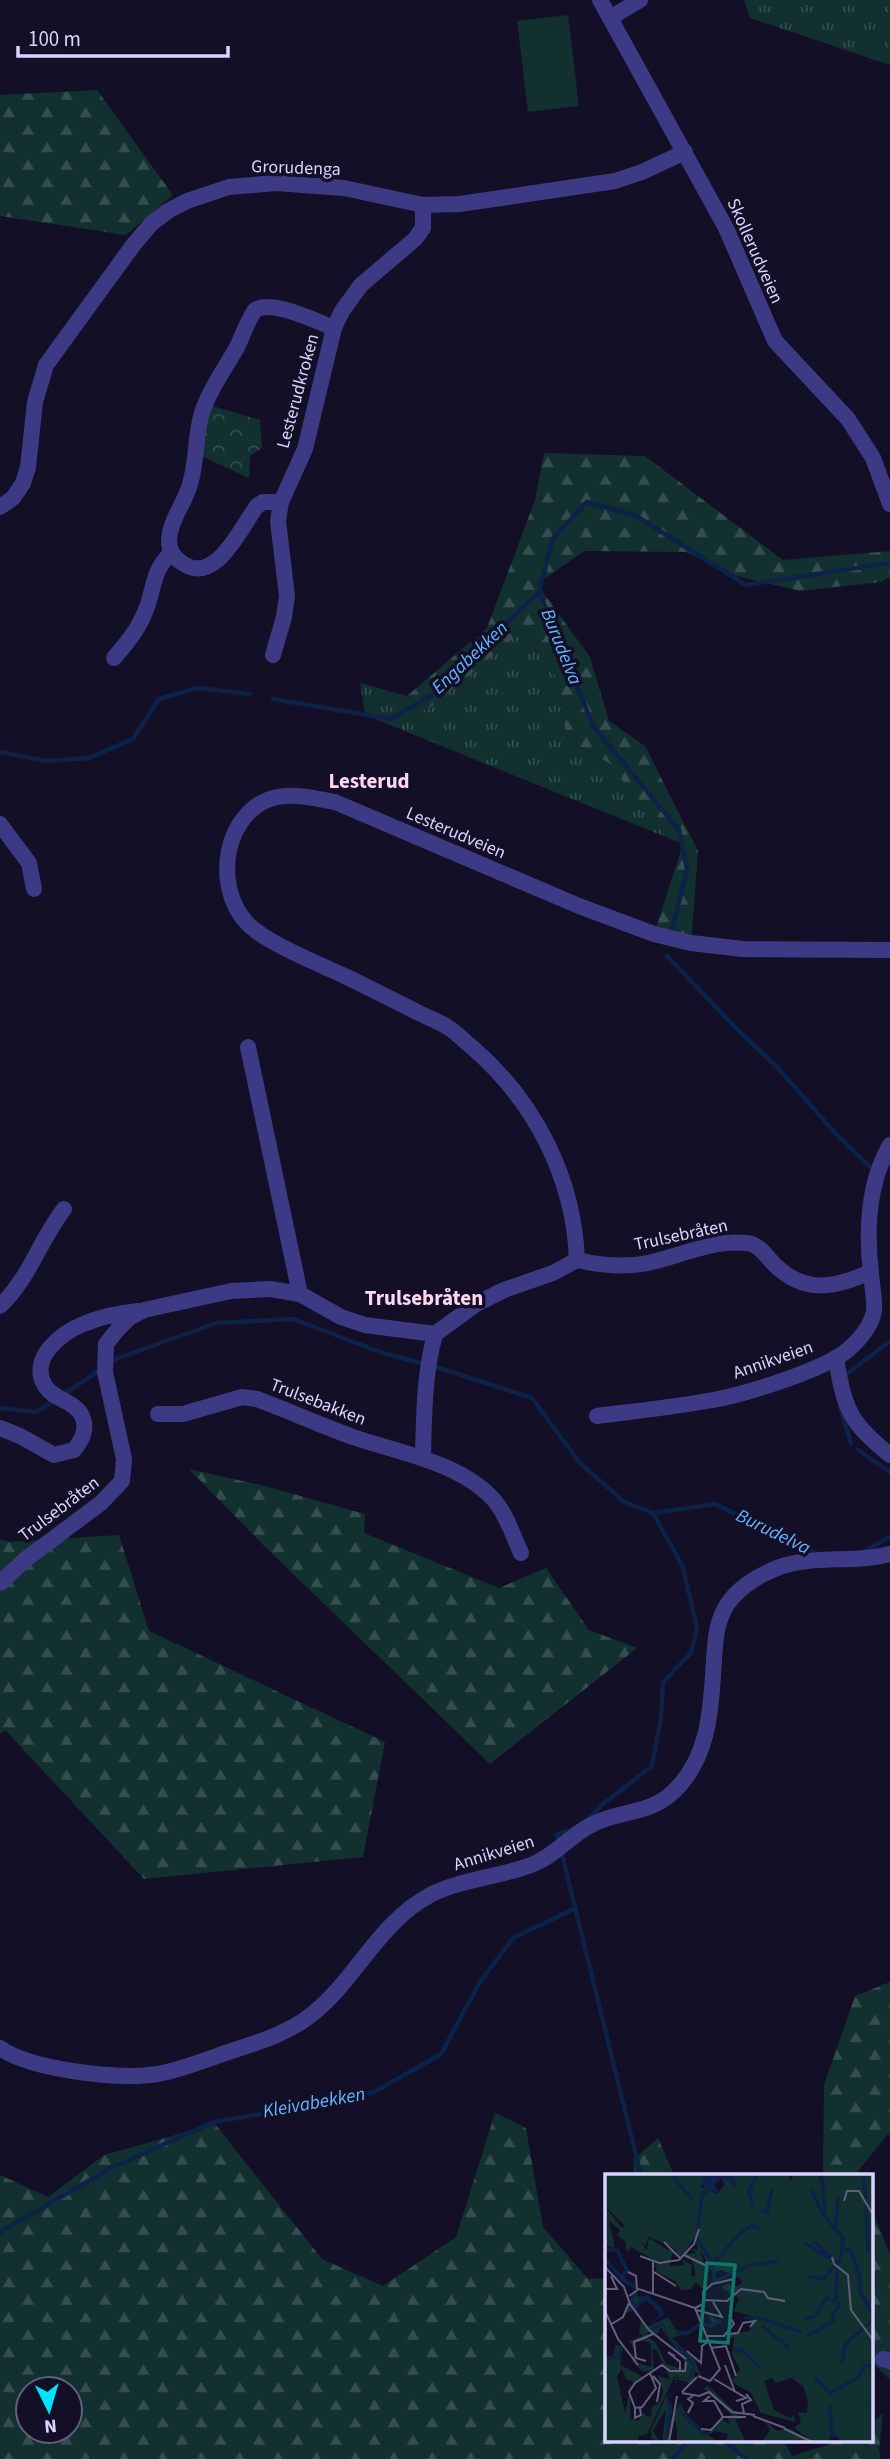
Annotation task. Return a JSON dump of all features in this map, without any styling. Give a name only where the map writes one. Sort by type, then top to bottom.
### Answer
[{"type":"street","name":"Skollerudveien","points":[[600,0],[726,228],[775,341],[849,419],[873,458],[890,504]]},
{"type":"street","points":[[610,18],[640,0]]},
{"type":"street","name":"Grorudenga","points":[[0,507],[13,498],[23,483],[28,467],[35,402],[46,365],[152,223],[187,201],[229,187],[276,183],[344,188],[423,205],[460,204],[590,186],[642,172],[685,152]]},
{"type":"street","name":"Lesterudkroken","points":[[273,655],[287,596],[278,521],[281,502],[305,449],[334,328],[342,311],[361,285],[415,239],[423,228],[423,205]]},
{"type":"street","name":"Lesterudkroken","points":[[114,658],[137,628],[146,611],[155,575],[161,563],[171,553],[169,541],[172,526],[189,489],[202,411],[255,310],[267,306],[282,309],[334,328]]},
{"type":"street","points":[[171,553],[182,564],[206,568],[218,562],[257,506],[263,502],[281,502]]},
{"type":"street","name":"Lesterudveien","points":[[577,1260],[571,1206],[555,1158],[528,1110],[498,1070],[449,1028],[286,948],[247,923],[234,904],[228,880],[227,853],[236,829],[252,810],[276,797],[298,796],[335,802],[579,906],[643,931],[691,943],[743,949],[890,950]]},
{"type":"street","points":[[0,824],[29,863],[34,877],[34,889]]},
{"type":"street","points":[[248,1047],[300,1294]]},
{"type":"street","name":"Annikveien","points":[[597,1416],[716,1399],[774,1382],[838,1371],[872,1320],[871,1213],[876,1174],[886,1152]]},
{"type":"street","points":[[0,1306],[12,1295],[64,1209]]},
{"type":"street","name":"Trulsebråten","points":[[577,1260],[622,1266],[650,1263],[735,1242],[752,1243],[783,1272],[802,1284],[817,1286],[843,1283],[870,1272]]},
{"type":"street","points":[[424,1457],[425,1391],[435,1334],[476,1304],[504,1290],[553,1273],[577,1260]]},
{"type":"street","name":"Trulsebråten","points":[[0,1429],[20,1436],[54,1455],[74,1450],[85,1433],[80,1412],[48,1390],[39,1371],[42,1358],[50,1348],[82,1324],[103,1317],[231,1292],[270,1289],[300,1294],[341,1317],[365,1325],[435,1334]]},
{"type":"street","name":"Trulsebråten","points":[[0,1583],[26,1559],[101,1503],[122,1481],[124,1459],[105,1372],[106,1344],[130,1317],[144,1310]]},
{"type":"street","points":[[838,1371],[853,1422],[890,1455]]},
{"type":"street","name":"Trulsebakken","points":[[158,1414],[183,1413],[224,1401],[250,1398],[382,1447],[424,1457],[471,1481],[494,1500],[503,1513],[521,1553]]},
{"type":"street","name":"Annikveien","points":[[0,2048],[52,2067],[125,2076],[157,2074],[184,2067],[284,2032],[309,2017],[326,2002],[383,1933],[415,1905],[453,1886],[533,1864],[593,1824],[651,1806],[671,1795],[688,1776],[702,1746],[711,1715],[718,1627],[723,1611],[739,1590],[775,1569],[794,1563],[890,1554]]},
{"type":"green space","points":[[744,0],[890,0],[890,65],[750,18]]},
{"type":"green space","points":[[568,15],[579,106],[528,112],[517,21]]},
{"type":"green space","points":[[97,90],[173,195],[126,235],[0,216],[0,95]]},
{"type":"green space","points":[[213,406],[260,420],[262,448],[250,456],[249,478],[199,455],[201,430]]},
{"type":"green space","points":[[544,453],[645,456],[783,560],[890,551],[890,577],[881,582],[800,591],[728,574],[686,552],[584,551],[537,584],[590,657],[609,721],[645,746],[698,851],[691,943],[654,934],[683,844],[666,837],[609,763],[567,740],[557,678],[522,631],[426,711],[407,696],[487,628],[535,500]]},
{"type":"green space","points":[[521,630],[557,678],[567,740],[609,763],[666,837],[365,715],[360,683],[407,696],[426,711]]},
{"type":"green space","points":[[189,1469],[261,1485],[365,1514],[364,1533],[499,1588],[546,1568],[589,1630],[637,1648],[490,1764],[262,1544]]},
{"type":"green space","points":[[119,1535],[149,1631],[385,1742],[363,1857],[144,1879],[5,1730],[0,1734],[0,1539],[9,1542]]},
{"type":"green space","points":[[890,1982],[890,2135],[887,2135],[858,2171],[860,2174],[823,2174],[824,2085],[855,1996]]},
{"type":"green space","points":[[495,2113],[526,2128],[543,2227],[588,2279],[605,2278],[605,2442],[785,2442],[792,2456],[837,2442],[872,2442],[872,2423],[883,2413],[879,2451],[881,2459],[0,2459],[0,2175],[48,2197],[104,2155],[215,2124],[322,2259],[383,2286],[456,2237]]},
{"type":"green space","points":[[658,2138],[674,2174],[633,2174],[634,2159]]},
{"type":"green space","points":[[872,2209],[890,2255],[890,2380],[872,2362]]},
{"type":"waterway","name":"Burudelva","points":[[672,931],[687,869],[679,830],[593,726],[539,592],[553,538],[587,502],[636,516],[746,585],[890,563]]},
{"type":"waterway","name":"Engabekken","points":[[273,699],[391,719],[435,693],[539,592]]},
{"type":"waterway","name":"Engabekken","points":[[0,752],[47,761],[89,758],[133,739],[159,699],[197,688],[250,694]]},
{"type":"waterway","name":"Burudelva","points":[[667,956],[777,1067],[836,1134],[874,1171]]},
{"type":"waterway","points":[[109,1364],[116,1359],[216,1323],[293,1319],[380,1352],[424,1364]]},
{"type":"waterway","name":"Burudelva","points":[[848,1373],[890,1341]]},
{"type":"waterway","points":[[433,1366],[532,1398],[579,1462],[624,1502],[653,1513],[683,1567],[697,1628],[691,1653],[663,1682],[661,1718],[652,1766],[587,1820]]},
{"type":"waterway","points":[[62,1395],[102,1369]]},
{"type":"waterway","points":[[0,1408],[36,1412],[55,1400]]},
{"type":"waterway","name":"Burudelva","points":[[840,1407],[851,1443]]},
{"type":"waterway","name":"Burudelva","points":[[858,1450],[890,1472]]},
{"type":"waterway","name":"Burudelva","points":[[653,1513],[715,1504],[818,1554]]},
{"type":"waterway","name":"Burudelva","points":[[861,1553],[890,1537]]},
{"type":"waterway","points":[[559,1841],[557,1834],[572,1830]]},
{"type":"waterway","points":[[561,1850],[641,2174]]},
{"type":"waterway","name":"Kleivabekken","points":[[0,2232],[111,2168],[214,2122],[374,2092],[441,2054],[480,1982],[513,1938],[574,1909]]},
{"type":"waterway","points":[[673,2459],[686,2442]]},
{"type":"waterway","points":[[725,2442],[746,2459]]},
{"type":"district","name":"Lesterud","points":[[369,781]]},
{"type":"district","name":"Trulsebråten","points":[[424,1298]]}]
